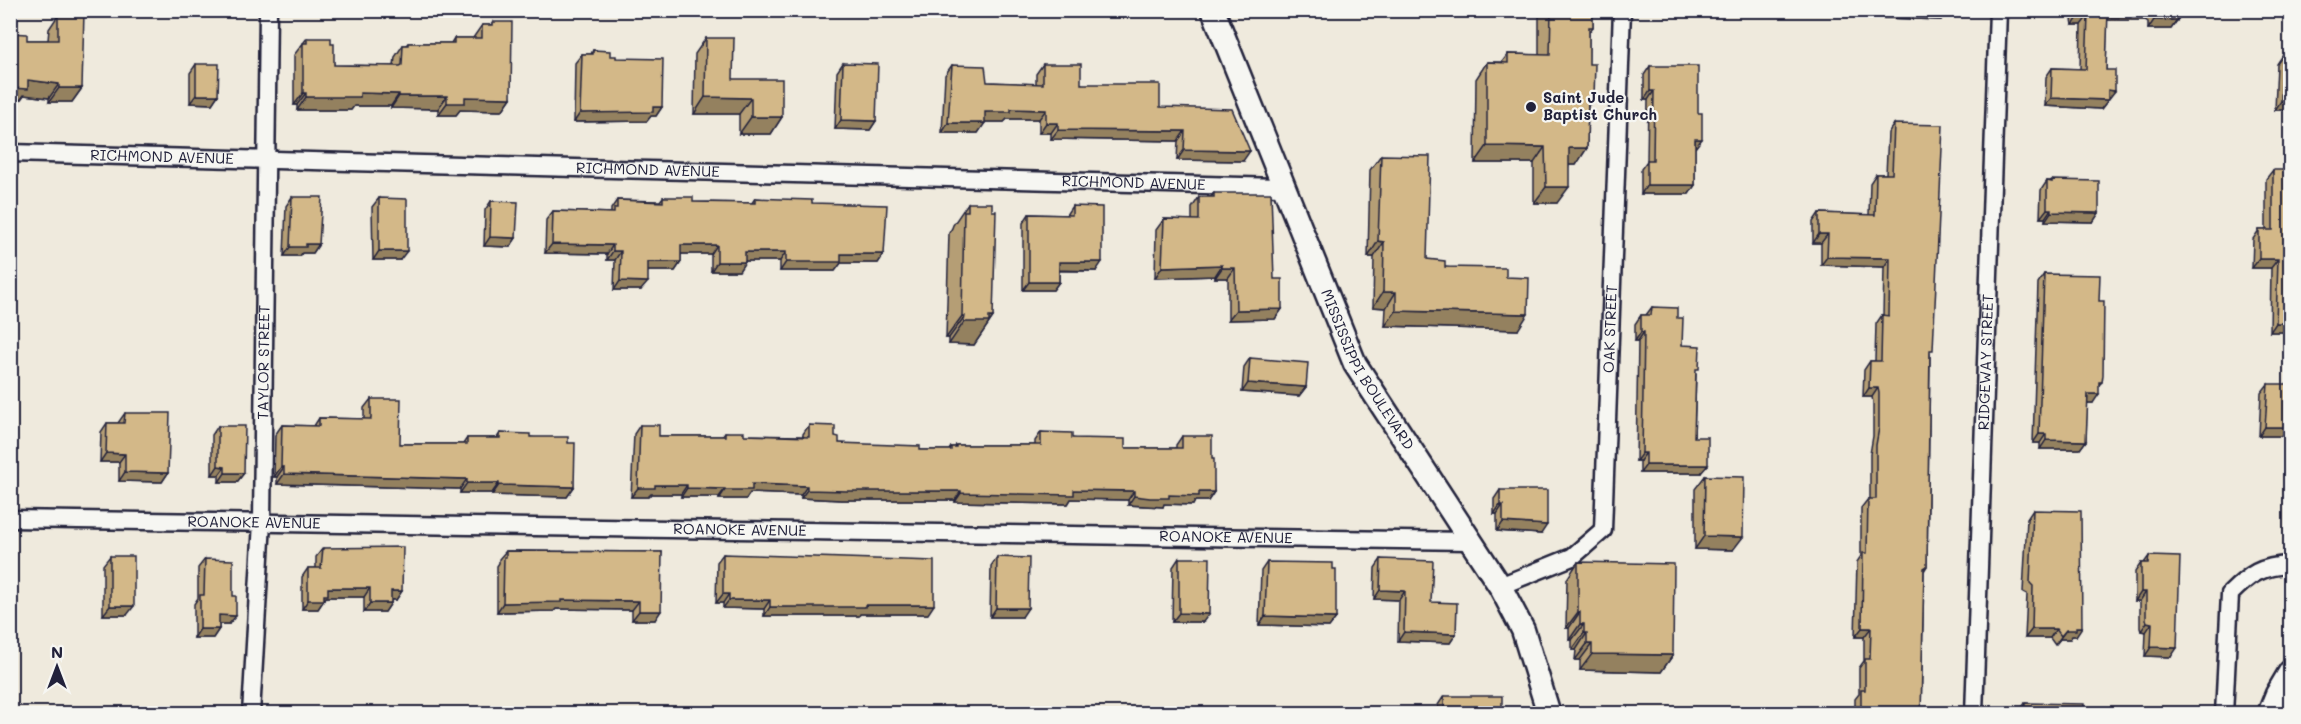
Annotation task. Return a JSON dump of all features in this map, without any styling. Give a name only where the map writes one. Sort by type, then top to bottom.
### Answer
[{"type":"main road","name":"MISSISSIPPI BOULEVARD","points":[[1213,10],[1355,364],[1500,586],[1523,630],[1549,714]]},
{"type":"main road","points":[[2269,714],[2290,672]]},
{"type":"street","name":"TAYLOR STREET","points":[[251,714],[262,522],[268,10]]},
{"type":"street","name":"OAK STREET","points":[[1500,586],[1572,557],[1603,530],[1622,10]]},
{"type":"street","name":"RIDGEWAY STREET","points":[[1974,714],[1998,10]]},
{"type":"street","name":"RICHMOND AVENUE","points":[[10,153],[1283,187]]},
{"type":"street","name":"ROANOKE AVENUE","points":[[10,519],[1469,541]]},
{"type":"street","points":[[2224,714],[2230,594],[2251,574],[2290,565]]},
{"type":"building","points":[[1551,10],[1593,10],[1593,27],[1589,27],[1589,64],[1595,64],[1594,97],[1588,97],[1587,148],[1569,148],[1569,187],[1546,187],[1545,147],[1487,146],[1487,62],[1508,63],[1508,54],[1550,55]]},
{"type":"building","points":[[2078,10],[2183,10],[2183,12],[2177,14],[2177,21],[2154,20],[2152,11],[2108,11],[2106,70],[2115,70],[2115,91],[2108,90],[2108,100],[2051,98],[2052,68],[2086,69],[2088,16],[2079,16]]},
{"type":"building","points":[[61,11],[84,12],[82,88],[59,88],[59,84],[28,80],[28,89],[10,88],[10,33],[27,34],[27,40],[58,40],[58,15],[61,15]]},
{"type":"building","points":[[493,22],[512,22],[511,98],[465,97],[465,103],[447,103],[447,96],[360,93],[360,97],[306,97],[306,93],[303,93],[303,43],[307,43],[307,38],[331,38],[331,44],[334,44],[334,65],[400,66],[402,65],[403,45],[408,45],[408,43],[454,43],[454,38],[482,38],[482,25],[493,25]]},
{"type":"building","points":[[706,38],[734,38],[733,79],[782,79],[782,117],[751,117],[751,98],[705,97]]},
{"type":"building","points":[[593,50],[610,51],[610,56],[616,56],[616,58],[663,59],[662,107],[653,107],[653,112],[580,113],[582,54],[593,54]]},
{"type":"building","points":[[2283,55],[2290,56],[2290,101],[2281,101]]},
{"type":"building","points":[[843,63],[878,64],[876,121],[841,120]]},
{"type":"building","points":[[196,64],[219,64],[218,95],[196,95]]},
{"type":"building","points":[[1043,64],[1081,64],[1081,84],[1160,84],[1160,107],[1232,109],[1250,151],[1184,150],[1185,131],[1058,130],[1058,123],[1046,123],[1046,110],[1011,109],[1011,112],[985,112],[985,123],[948,123],[952,65],[985,66],[987,82],[1043,84]]},
{"type":"building","points":[[1650,66],[1698,66],[1698,113],[1702,113],[1702,139],[1695,139],[1695,185],[1647,185],[1647,160],[1653,160],[1654,91],[1650,91]]},
{"type":"building","points":[[1894,124],[1943,125],[1933,350],[1930,350],[1927,566],[1924,568],[1921,714],[1861,714],[1861,690],[1865,690],[1865,659],[1870,659],[1871,628],[1862,628],[1863,553],[1867,553],[1868,499],[1876,499],[1876,445],[1879,428],[1879,393],[1878,388],[1869,388],[1870,361],[1881,361],[1882,315],[1889,316],[1890,258],[1827,257],[1828,234],[1819,234],[1819,213],[1875,215],[1876,174],[1892,174]]},
{"type":"building","points":[[1381,155],[1430,156],[1427,259],[1445,261],[1445,267],[1506,268],[1506,277],[1529,278],[1528,314],[1396,311],[1396,292],[1383,292],[1384,242],[1378,241]]},
{"type":"building","points":[[2273,170],[2290,170],[2290,323],[2276,323],[2278,259],[2259,259],[2259,230],[2273,230]]},
{"type":"building","points":[[2052,180],[2099,181],[2099,213],[2051,212],[2051,209],[2047,209],[2047,181],[2052,182]]},
{"type":"building","points":[[1214,193],[1271,193],[1274,279],[1282,279],[1282,309],[1236,310],[1235,268],[1222,268],[1222,265],[1162,267],[1164,219],[1199,220],[1199,197],[1214,197]]},
{"type":"building","points":[[292,197],[322,197],[319,244],[290,247]]},
{"type":"building","points":[[663,197],[693,197],[693,202],[755,203],[755,198],[812,200],[812,203],[887,205],[884,254],[841,254],[841,262],[786,262],[786,252],[745,252],[745,262],[717,262],[717,245],[681,245],[681,262],[648,262],[648,282],[620,281],[621,251],[613,251],[613,245],[552,244],[553,211],[614,213],[617,200],[663,202]]},
{"type":"building","points":[[379,198],[407,199],[407,251],[379,251]]},
{"type":"building","points":[[491,201],[518,202],[516,238],[490,237]]},
{"type":"building","points":[[968,203],[992,203],[992,211],[996,211],[993,317],[989,317],[989,322],[964,322],[965,316],[962,316],[964,211],[968,211]]},
{"type":"building","points":[[1072,206],[1102,207],[1102,262],[1059,262],[1059,282],[1029,282],[1029,214],[1072,215]]},
{"type":"building","points":[[2044,274],[2100,275],[2099,301],[2104,301],[2103,375],[2102,382],[2099,382],[2099,394],[2088,394],[2086,441],[2046,440],[2046,434],[2039,434]]},
{"type":"building","points":[[1652,307],[1677,308],[1677,318],[1683,318],[1682,345],[1700,346],[1699,369],[1696,369],[1694,437],[1708,437],[1708,465],[1646,465],[1646,453],[1642,453],[1644,332],[1641,332],[1641,315],[1651,315]]},
{"type":"building","points":[[1250,358],[1308,363],[1306,387],[1248,383]]},
{"type":"building","points":[[2268,384],[2290,384],[2290,427],[2265,427]]},
{"type":"building","points":[[371,399],[401,399],[400,444],[467,444],[467,438],[500,438],[500,433],[530,434],[530,437],[568,437],[568,443],[575,443],[574,487],[467,483],[467,479],[284,474],[284,467],[281,467],[282,425],[319,426],[319,418],[371,419]]},
{"type":"building","points":[[125,413],[170,413],[168,473],[125,472],[125,454],[106,453],[107,423],[124,423]]},
{"type":"building","points":[[640,425],[659,425],[659,436],[725,436],[725,432],[744,432],[744,435],[809,437],[809,425],[835,426],[835,436],[839,437],[839,443],[920,446],[920,450],[951,450],[951,447],[956,447],[956,445],[1041,445],[1041,432],[1072,433],[1072,438],[1125,439],[1125,448],[1182,448],[1182,436],[1212,436],[1214,492],[1199,492],[1199,496],[1169,495],[1169,498],[1150,498],[1134,496],[1134,491],[1074,490],[1074,495],[961,493],[961,491],[847,491],[807,490],[807,486],[752,484],[752,490],[687,488],[687,485],[655,485],[655,488],[638,488]]},
{"type":"building","points":[[218,426],[245,426],[244,473],[225,473],[225,467],[218,466]]},
{"type":"building","points":[[1705,476],[1744,477],[1743,537],[1704,536]]},
{"type":"building","points":[[1500,490],[1547,490],[1547,525],[1503,522]]},
{"type":"building","points":[[2033,510],[2081,511],[2082,627],[2076,627],[2076,630],[2066,630],[2061,636],[2056,629],[2032,629],[2033,586],[2030,583]]},
{"type":"building","points":[[403,547],[402,591],[391,591],[391,603],[370,603],[370,588],[328,588],[328,595],[324,595],[324,600],[308,600],[308,568],[321,568],[323,548]]},
{"type":"building","points":[[506,551],[662,552],[661,611],[639,611],[639,601],[561,600],[561,602],[503,603]]},
{"type":"building","points":[[723,554],[934,561],[934,605],[770,607],[770,600],[729,600],[729,594],[723,594]]},
{"type":"building","points":[[110,556],[134,556],[134,606],[110,606]]},
{"type":"building","points":[[2149,556],[2180,557],[2177,648],[2151,647],[2152,623],[2147,622],[2146,619],[2146,592],[2141,592],[2141,563],[2148,563]]},
{"type":"building","points":[[997,557],[1029,558],[1028,608],[996,608]]},
{"type":"building","points":[[1179,558],[1210,558],[1209,614],[1179,613]]},
{"type":"building","points":[[205,559],[233,560],[233,596],[236,596],[236,616],[219,615],[219,629],[200,629],[200,595],[204,595]]},
{"type":"building","points":[[1381,559],[1433,561],[1431,602],[1457,603],[1456,634],[1404,632],[1405,591],[1380,590]]},
{"type":"building","points":[[1267,562],[1333,563],[1333,569],[1336,569],[1336,618],[1265,616]]},
{"type":"building","points":[[1578,562],[1674,564],[1673,655],[1592,654],[1592,644],[1587,644],[1587,633],[1584,633],[1584,624],[1580,624],[1580,612],[1578,612]]},
{"type":"building","points":[[1444,696],[1502,696],[1502,714],[1444,714]]},
{"type":"building","points":[[2025,703],[2084,704],[2084,714],[2025,714]]},
{"type":"place","name":"Saint Jude Baptist Church","points":[[1531,107]]}]
